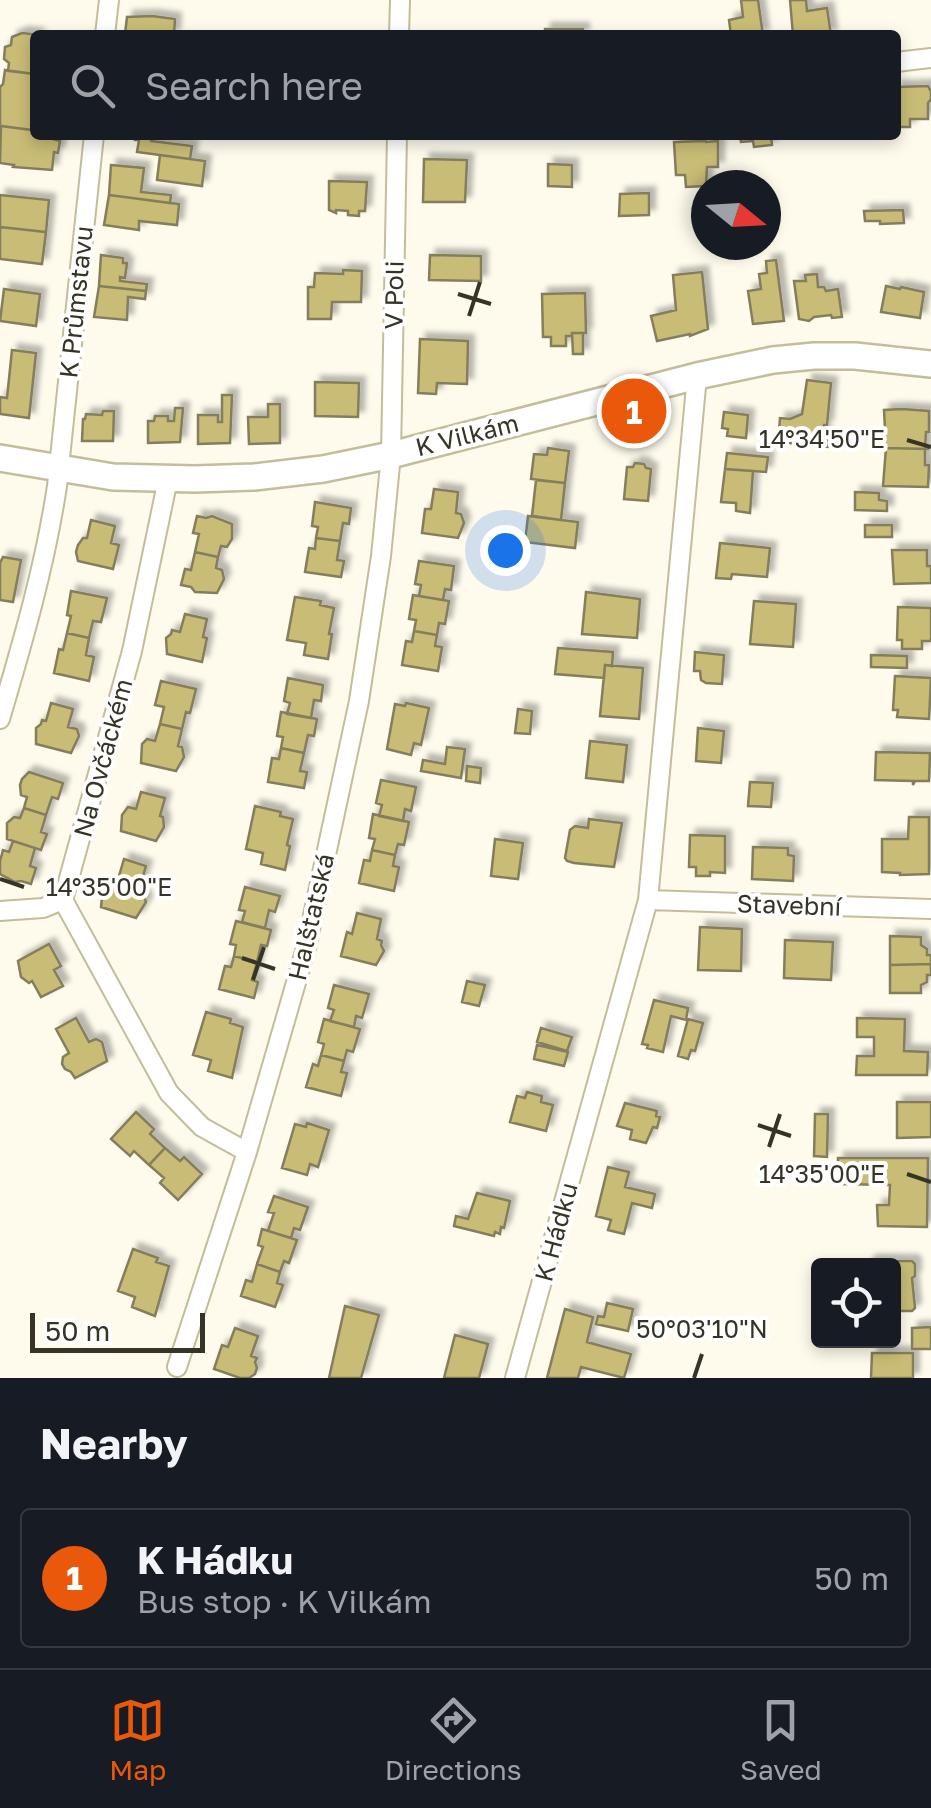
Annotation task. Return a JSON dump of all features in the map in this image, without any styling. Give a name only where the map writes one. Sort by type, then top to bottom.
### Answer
[{"type":"street","points":[[106,30],[109,0]]},
{"type":"street","points":[[400,0],[400,30]]},
{"type":"street","points":[[901,61],[931,58]]},
{"type":"street","name":"K Průmstavu","points":[[0,718],[48,542],[93,140]]},
{"type":"street","name":"V Poli","points":[[391,455],[398,140]]},
{"type":"street","name":"K Vilkám","points":[[0,458],[113,476],[168,479],[289,473],[391,455],[773,360],[855,356],[931,364]]},
{"type":"street","name":"K Hádku","points":[[515,1378],[648,900],[697,376]]},
{"type":"street","name":"Halštatská","points":[[177,1367],[247,1152],[306,948],[359,701],[381,556],[391,455]]},
{"type":"street","name":"Na Ovčáckém","points":[[63,900],[132,651],[168,479]]},
{"type":"street","points":[[0,911],[42,908],[63,900],[169,1092],[202,1128],[247,1152]]},
{"type":"street","name":"Stavební","points":[[648,900],[931,909]]},
{"type":"building","points":[[741,0],[758,0],[762,30],[730,30],[729,20],[743,17]]},
{"type":"building","points":[[790,0],[806,0],[807,11],[827,8],[830,30],[793,30]]},
{"type":"building","points":[[127,17],[175,19],[174,30],[125,30]]},
{"type":"building","points":[[30,34],[30,73],[8,71],[5,47],[11,45],[12,37]]},
{"type":"building","points":[[5,70],[30,73],[30,130],[0,126]]},
{"type":"building","points":[[928,86],[928,119],[910,119],[910,127],[901,127],[901,87]]},
{"type":"building","points":[[1,126],[30,130],[30,140],[60,141],[52,170],[0,163]]},
{"type":"building","points":[[139,140],[192,146],[190,159],[137,152]]},
{"type":"building","points":[[741,140],[772,140],[772,145],[754,147],[753,141]]},
{"type":"building","points":[[718,141],[718,167],[691,170],[691,187],[686,187],[685,175],[676,175],[674,142]]},
{"type":"building","points":[[160,155],[205,161],[202,186],[157,180]]},
{"type":"building","points":[[424,159],[467,160],[465,202],[423,202]]},
{"type":"building","points":[[548,164],[572,165],[572,187],[548,186]]},
{"type":"building","points":[[111,165],[144,168],[141,192],[171,195],[170,203],[109,195]]},
{"type":"building","points":[[329,181],[367,182],[365,211],[359,211],[359,216],[329,210]]},
{"type":"building","points":[[649,193],[649,215],[619,216],[620,194]]},
{"type":"building","points":[[0,195],[49,200],[46,232],[0,227]]},
{"type":"building","points":[[109,195],[179,204],[177,225],[139,221],[139,230],[104,225]]},
{"type":"building","points":[[903,210],[904,223],[865,221],[864,211]]},
{"type":"building","points":[[0,227],[46,232],[42,264],[0,259]]},
{"type":"building","points":[[101,255],[123,258],[123,263],[127,263],[125,278],[120,277],[120,281],[147,284],[146,291],[99,286]]},
{"type":"building","points":[[430,255],[481,256],[481,281],[429,280]]},
{"type":"building","points":[[776,260],[784,321],[753,324],[748,291],[761,289],[759,274],[767,273],[766,261]]},
{"type":"building","points":[[343,270],[362,271],[361,302],[332,302],[331,319],[308,319],[308,287],[314,287],[315,273],[343,274]]},
{"type":"building","points":[[702,272],[708,329],[657,341],[651,316],[676,310],[673,275]]},
{"type":"building","points":[[817,274],[818,287],[826,291],[838,289],[842,317],[799,319],[794,281],[806,281],[805,275]]},
{"type":"building","points":[[99,286],[146,291],[145,299],[128,297],[127,320],[94,317]]},
{"type":"building","points":[[886,286],[924,292],[920,318],[881,312]]},
{"type":"building","points":[[4,289],[40,294],[36,326],[0,321]]},
{"type":"building","points":[[585,293],[586,333],[566,336],[566,346],[551,346],[551,337],[543,337],[542,294]]},
{"type":"building","points":[[572,333],[583,333],[583,354],[573,354]]},
{"type":"building","points":[[420,339],[468,341],[467,384],[437,383],[436,394],[418,393]]},
{"type":"building","points":[[12,350],[36,353],[29,418],[0,414],[0,397],[7,398]]},
{"type":"building","points":[[807,380],[831,383],[823,435],[829,435],[828,447],[778,442],[780,418],[802,414]]},
{"type":"building","points":[[315,382],[359,383],[358,417],[315,416]]},
{"type":"building","points":[[222,395],[232,395],[230,443],[198,444],[198,415],[218,415],[218,422],[222,422]]},
{"type":"building","points":[[268,404],[280,404],[280,443],[249,444],[248,417],[268,417]]},
{"type":"building","points":[[175,408],[183,408],[180,442],[148,443],[148,421],[154,421],[155,416],[168,416],[168,421],[174,421]]},
{"type":"building","points":[[884,410],[929,411],[925,448],[929,449],[886,448]]},
{"type":"building","points":[[103,411],[114,411],[113,441],[82,441],[86,414],[102,415]]},
{"type":"building","points":[[724,412],[748,415],[746,438],[727,436],[728,429],[722,428]]},
{"type":"building","points":[[548,448],[569,451],[565,483],[531,479],[534,454],[547,455]]},
{"type":"building","points":[[886,448],[929,449],[925,449],[928,487],[883,486]]},
{"type":"building","points":[[727,453],[768,457],[766,472],[725,469]]},
{"type":"building","points":[[635,463],[651,469],[648,501],[624,499],[627,467]]},
{"type":"building","points":[[725,469],[753,471],[750,513],[736,511],[736,503],[721,502]]},
{"type":"building","points":[[536,480],[565,483],[561,520],[532,516]]},
{"type":"building","points":[[434,489],[458,492],[456,513],[461,514],[464,523],[458,538],[422,533],[425,509],[431,509]]},
{"type":"building","points":[[855,492],[879,493],[879,500],[887,501],[887,511],[855,510]]},
{"type":"building","points":[[315,502],[351,508],[349,524],[343,523],[340,541],[316,538],[318,527],[312,526]]},
{"type":"building","points":[[197,516],[212,516],[232,524],[232,539],[227,547],[221,546],[218,557],[195,552],[199,534],[193,533]]},
{"type":"building","points":[[528,516],[578,522],[575,548],[525,542]]},
{"type":"building","points":[[91,520],[115,526],[111,543],[119,545],[113,569],[78,561],[78,545],[87,538]]},
{"type":"building","points":[[865,525],[892,525],[892,537],[865,537]]},
{"type":"building","points":[[316,538],[340,541],[337,560],[344,561],[341,577],[305,572],[309,548],[315,549]]},
{"type":"building","points":[[720,543],[770,548],[767,577],[732,574],[731,579],[716,578]]},
{"type":"building","points":[[892,550],[927,550],[931,583],[894,584]]},
{"type":"building","points":[[195,552],[218,557],[216,568],[222,570],[224,579],[217,593],[195,592],[181,585],[185,569],[191,570]]},
{"type":"building","points":[[3,557],[21,560],[13,602],[0,600]]},
{"type":"building","points":[[419,561],[454,566],[451,590],[445,589],[443,600],[419,596],[421,585],[415,584]]},
{"type":"building","points":[[71,591],[107,598],[101,622],[93,621],[89,638],[67,633]]},
{"type":"building","points":[[586,592],[640,599],[637,638],[582,634]]},
{"type":"building","points":[[413,595],[449,601],[445,624],[439,623],[437,635],[414,631],[416,620],[409,619]]},
{"type":"building","points":[[295,597],[321,601],[320,605],[334,608],[328,659],[304,655],[306,643],[287,640]]},
{"type":"building","points":[[754,601],[796,604],[793,647],[750,644]]},
{"type":"building","points":[[898,607],[931,608],[931,641],[922,641],[922,649],[902,649],[902,640],[897,640]]},
{"type":"building","points":[[185,614],[207,619],[202,662],[167,654],[166,638],[172,630],[180,632]]},
{"type":"building","points":[[414,631],[437,635],[435,646],[442,647],[438,671],[402,665],[406,641],[412,642]]},
{"type":"building","points":[[67,633],[89,638],[86,655],[94,657],[89,681],[54,673]]},
{"type":"building","points":[[558,648],[613,652],[612,666],[605,665],[604,678],[555,674]]},
{"type":"building","points":[[695,652],[724,655],[722,684],[701,680],[700,671],[694,671]]},
{"type":"building","points":[[871,655],[907,656],[907,668],[871,667]]},
{"type":"building","points":[[605,665],[643,668],[639,719],[600,716]]},
{"type":"building","points":[[895,676],[931,678],[929,719],[897,717],[898,710],[893,710]]},
{"type":"building","points":[[288,678],[323,685],[321,701],[314,700],[311,718],[287,714],[290,703],[284,701]]},
{"type":"building","points":[[161,681],[196,689],[182,729],[160,724],[164,707],[155,705]]},
{"type":"building","points":[[51,703],[73,709],[68,727],[77,729],[79,736],[71,753],[36,744],[36,728],[42,720],[46,721]]},
{"type":"building","points":[[395,704],[429,708],[421,745],[414,743],[411,755],[387,749]]},
{"type":"building","points":[[518,709],[532,711],[530,734],[515,733]]},
{"type":"building","points":[[281,712],[317,719],[314,736],[308,735],[304,753],[281,748],[283,737],[277,736]]},
{"type":"building","points":[[160,724],[182,729],[178,746],[182,747],[184,757],[176,771],[141,763],[142,744],[147,739],[155,741]]},
{"type":"building","points":[[698,728],[724,731],[721,763],[696,761]]},
{"type":"building","points":[[590,741],[627,745],[623,782],[586,778]]},
{"type":"building","points":[[447,747],[465,749],[461,778],[421,771],[423,760],[445,764]]},
{"type":"building","points":[[281,748],[304,753],[300,771],[307,772],[304,788],[268,782],[272,758],[279,759]]},
{"type":"building","points":[[876,752],[930,753],[929,781],[915,781],[913,785],[913,781],[875,780]]},
{"type":"building","points":[[467,766],[481,768],[480,783],[466,781]]},
{"type":"building","points":[[29,772],[63,783],[58,799],[52,797],[46,815],[24,808],[27,797],[21,795],[20,785]]},
{"type":"building","points":[[381,780],[416,787],[411,811],[405,809],[403,821],[379,816],[382,805],[376,803]]},
{"type":"building","points":[[750,782],[773,783],[771,807],[748,806]]},
{"type":"building","points":[[141,792],[165,798],[160,816],[164,827],[156,841],[121,831],[122,815],[128,807],[136,809]]},
{"type":"building","points":[[255,806],[293,819],[285,870],[261,864],[263,853],[246,849]]},
{"type":"building","points":[[24,808],[46,815],[41,832],[47,834],[41,850],[7,839],[7,823],[14,817],[20,818]]},
{"type":"building","points":[[373,814],[409,822],[404,845],[398,844],[395,855],[372,850],[375,839],[369,838]]},
{"type":"building","points":[[909,817],[929,817],[929,874],[882,872],[882,839],[908,839]]},
{"type":"building","points":[[589,819],[622,823],[614,867],[574,863],[565,858],[570,830],[575,826],[588,828]]},
{"type":"building","points":[[690,835],[725,836],[725,873],[696,876],[696,867],[689,867]]},
{"type":"building","points":[[495,839],[523,843],[518,879],[491,876]]},
{"type":"building","points":[[13,841],[35,848],[30,866],[36,868],[31,884],[15,882],[0,874],[3,850],[9,852]]},
{"type":"building","points":[[753,847],[788,848],[788,855],[794,856],[793,881],[752,879]]},
{"type":"building","points":[[372,850],[395,855],[393,866],[399,867],[394,891],[359,883],[364,860],[370,861]]},
{"type":"building","points":[[124,859],[146,866],[138,893],[146,902],[136,918],[101,907],[103,888],[109,884],[116,886]]},
{"type":"building","points":[[245,887],[280,896],[275,912],[269,910],[265,928],[242,922],[245,911],[239,910]]},
{"type":"building","points":[[357,913],[381,919],[377,939],[382,941],[384,951],[376,965],[341,956]]},
{"type":"building","points":[[236,921],[271,930],[267,946],[261,945],[257,962],[234,956],[236,945],[230,944]]},
{"type":"building","points":[[700,927],[742,929],[741,971],[698,970]]},
{"type":"building","points":[[890,936],[921,937],[921,945],[931,955],[931,964],[890,965]]},
{"type":"building","points":[[785,940],[833,942],[831,980],[784,978]]},
{"type":"building","points":[[49,944],[61,966],[54,970],[63,986],[41,997],[32,981],[21,977],[18,961]]},
{"type":"building","points":[[234,956],[257,962],[252,980],[258,982],[254,998],[219,989],[225,966],[231,967]]},
{"type":"building","points":[[931,964],[931,975],[921,985],[921,993],[890,993],[890,965]]},
{"type":"building","points":[[467,981],[485,985],[479,1006],[462,1002]]},
{"type":"building","points":[[334,985],[369,994],[362,1018],[356,1016],[354,1027],[330,1021],[334,1010],[328,1008]]},
{"type":"building","points":[[654,1000],[688,1008],[686,1020],[671,1016],[663,1052],[642,1044]]},
{"type":"building","points":[[206,1012],[243,1027],[232,1078],[208,1071],[211,1060],[193,1055]]},
{"type":"building","points":[[76,1018],[89,1042],[102,1042],[107,1061],[75,1078],[62,1064],[69,1053],[56,1029]]},
{"type":"building","points":[[857,1018],[905,1019],[904,1051],[928,1052],[927,1075],[856,1075],[857,1056],[874,1056],[874,1037],[857,1037]]},
{"type":"building","points":[[324,1019],[360,1029],[353,1052],[347,1050],[344,1061],[321,1055],[324,1044],[318,1042]]},
{"type":"building","points":[[688,1019],[703,1023],[695,1051],[691,1050],[688,1059],[678,1056]]},
{"type":"building","points":[[541,1028],[572,1037],[567,1051],[537,1042]]},
{"type":"building","points":[[537,1045],[568,1052],[564,1066],[534,1059]]},
{"type":"building","points":[[321,1055],[344,1061],[341,1072],[347,1073],[341,1096],[306,1087],[313,1064],[318,1066]]},
{"type":"building","points":[[527,1092],[542,1096],[541,1102],[553,1105],[546,1131],[510,1122],[517,1096],[525,1098]]},
{"type":"building","points":[[897,1102],[931,1102],[931,1137],[897,1138]]},
{"type":"building","points":[[625,1103],[657,1111],[657,1128],[653,1127],[646,1143],[630,1139],[632,1130],[617,1126]]},
{"type":"building","points":[[136,1112],[154,1129],[150,1134],[165,1148],[149,1165],[134,1151],[130,1156],[111,1139]]},
{"type":"building","points":[[815,1114],[828,1114],[827,1157],[814,1156]]},
{"type":"building","points":[[307,1123],[329,1130],[318,1167],[310,1164],[307,1175],[282,1168],[295,1124],[306,1127]]},
{"type":"building","points":[[165,1148],[180,1161],[184,1157],[202,1174],[178,1200],[160,1183],[164,1178],[149,1165]]},
{"type":"building","points":[[838,1158],[928,1158],[927,1227],[878,1226],[877,1205],[889,1205],[890,1185],[838,1184]]},
{"type":"building","points":[[608,1167],[629,1172],[625,1187],[655,1194],[652,1208],[632,1203],[624,1234],[608,1230],[611,1220],[596,1216]]},
{"type":"building","points":[[477,1193],[510,1201],[500,1234],[454,1226],[456,1216],[468,1219]]},
{"type":"building","points":[[274,1196],[308,1207],[300,1230],[294,1228],[291,1238],[268,1231],[274,1213],[268,1212]]},
{"type":"building","points":[[262,1229],[297,1240],[289,1263],[284,1261],[280,1272],[257,1264],[263,1247],[258,1245]]},
{"type":"building","points":[[133,1249],[169,1266],[155,1316],[132,1307],[135,1297],[118,1291]]},
{"type":"building","points":[[901,1261],[915,1264],[912,1311],[901,1311]]},
{"type":"building","points":[[257,1264],[280,1272],[277,1283],[283,1285],[275,1307],[241,1296],[246,1280],[252,1282]]},
{"type":"building","points":[[607,1303],[633,1309],[628,1331],[596,1324],[598,1316],[604,1317]]},
{"type":"building","points":[[345,1306],[379,1315],[361,1378],[329,1378]]},
{"type":"building","points":[[565,1309],[593,1317],[587,1342],[631,1354],[624,1378],[581,1367],[578,1378],[547,1378]]},
{"type":"building","points":[[931,1327],[931,1349],[912,1349],[912,1328]]},
{"type":"building","points":[[235,1328],[258,1336],[251,1356],[257,1358],[257,1368],[249,1378],[214,1369],[222,1345],[228,1347]]},
{"type":"building","points":[[455,1335],[488,1344],[479,1378],[444,1378]]},
{"type":"building","points":[[872,1353],[913,1353],[913,1378],[871,1378]]},
{"type":"place","name":"K Hádku","points":[[634,411]]}]
